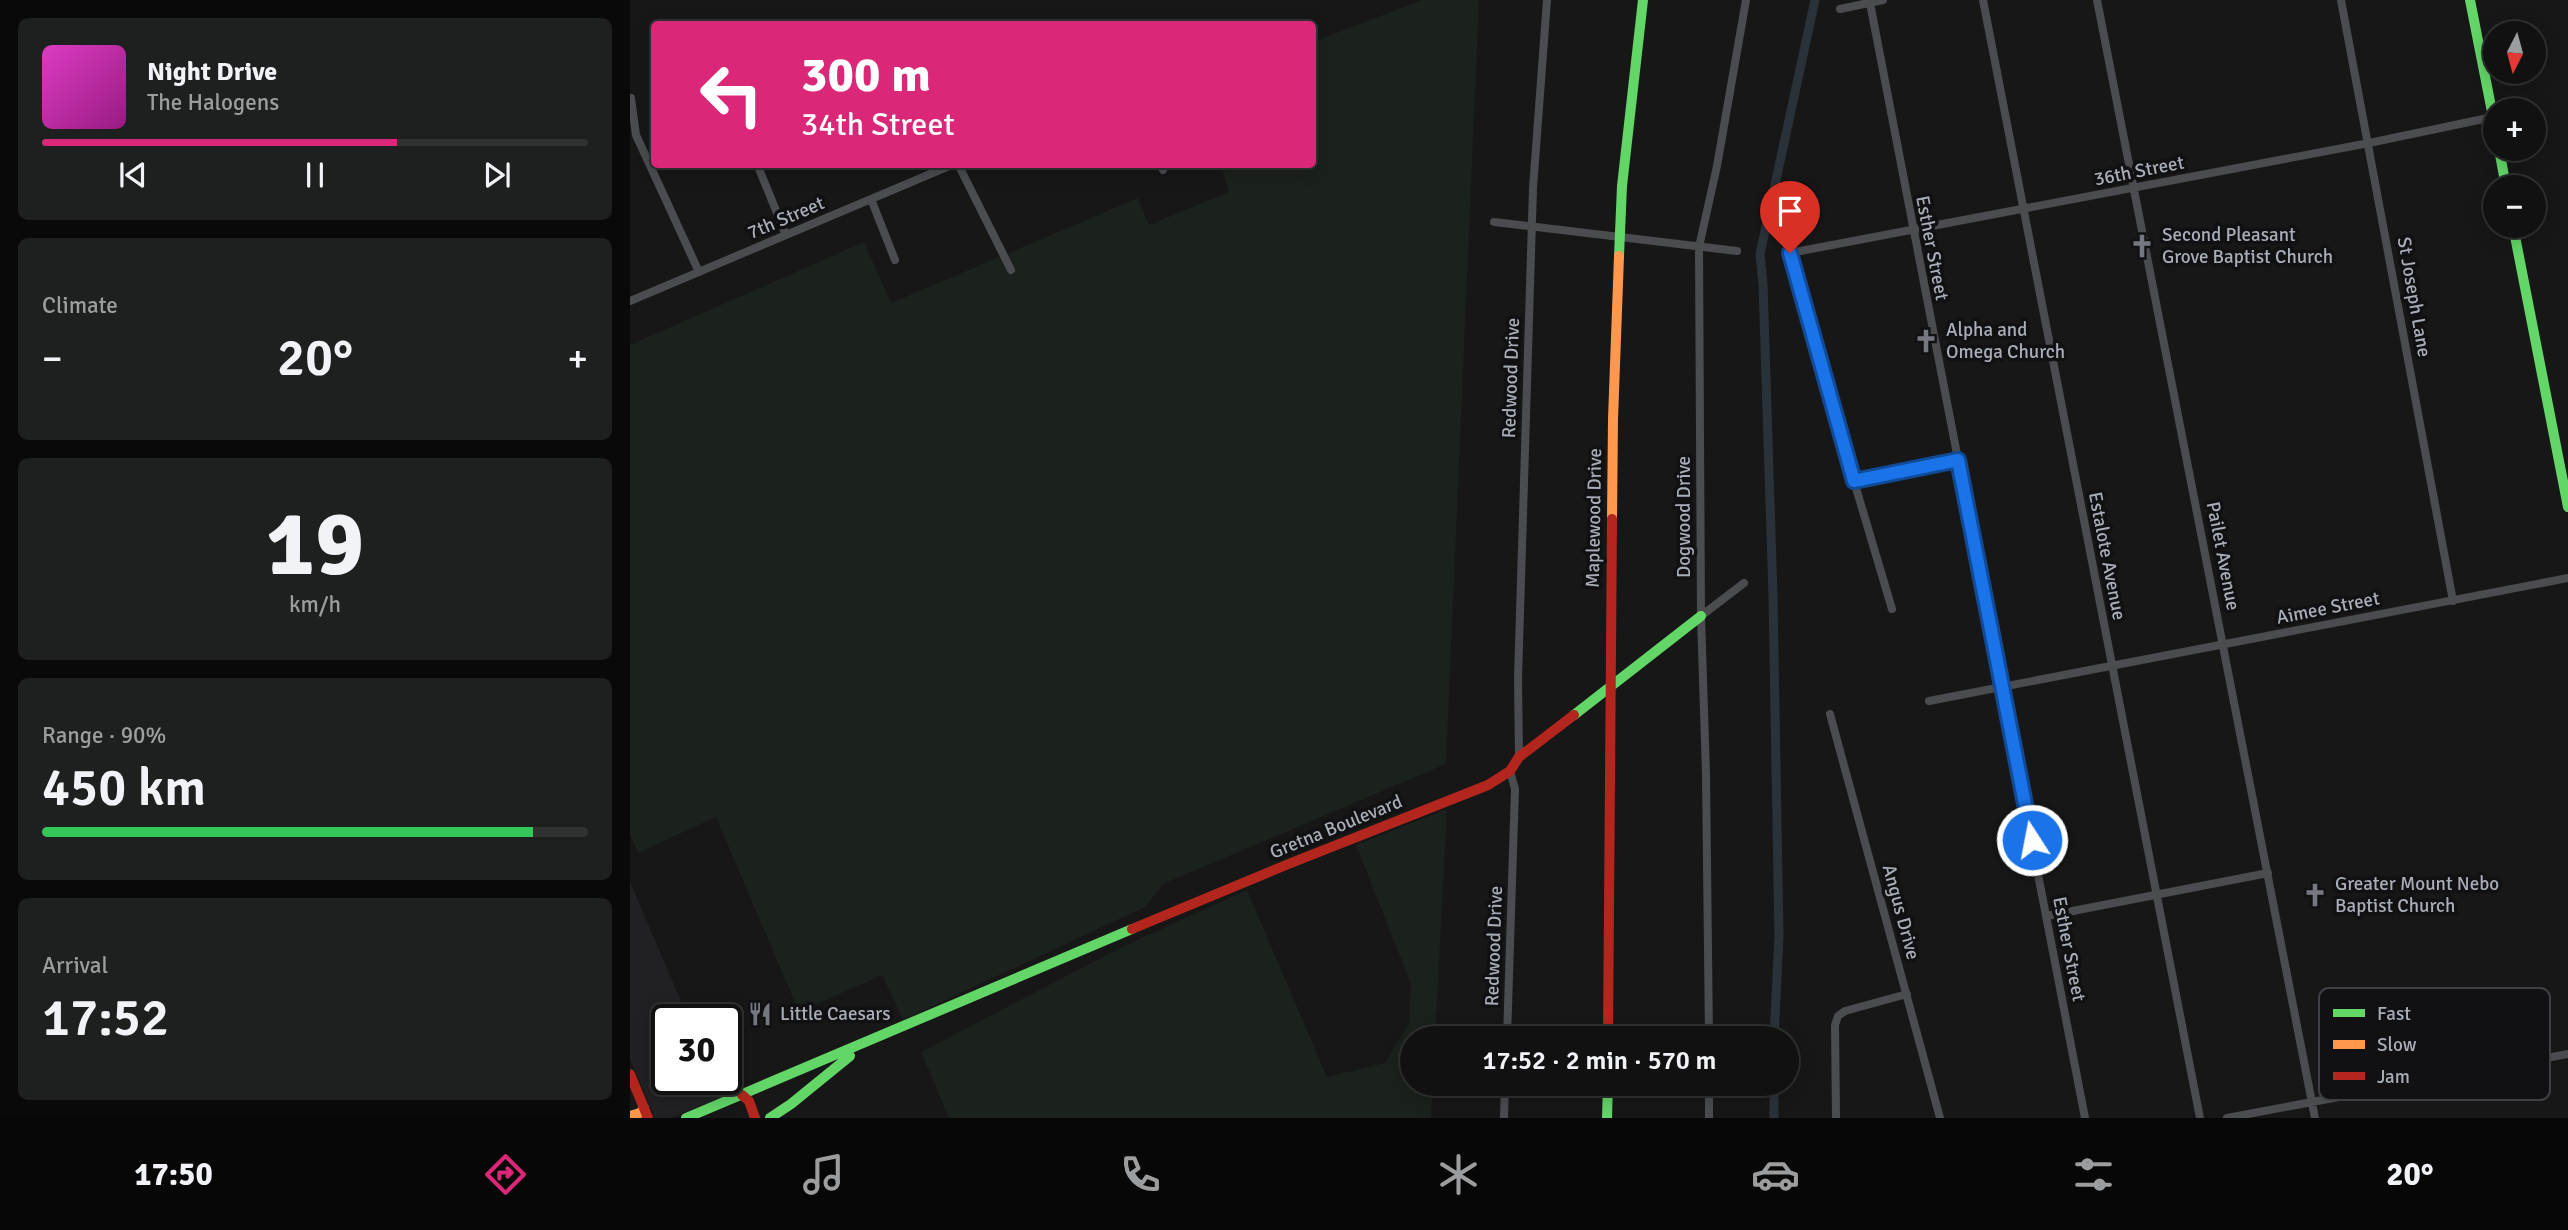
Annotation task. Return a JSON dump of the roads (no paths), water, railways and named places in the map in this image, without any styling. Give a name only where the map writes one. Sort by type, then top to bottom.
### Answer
[{"type":"street","name":"Redwood Drive","points":[[1519,757],[1518,678],[1532,226],[1547,0]]},
{"type":"street","name":"Maplewood Drive","points":[[1608,1026],[1613,419],[1622,186],[1643,0]]},
{"type":"street","name":"Dogwood Drive","points":[[1709,1026],[1701,616],[1699,247],[1717,166],[1746,0]]},
{"type":"street","points":[[1840,9],[1883,0]]},
{"type":"street","name":"Estalote Avenue","points":[[1983,0],[2200,1118]]},
{"type":"street","name":"Pailet Avenue","points":[[2097,0],[2315,1118]]},
{"type":"street","name":"St Joseph Lane","points":[[2341,0],[2453,601]]},
{"type":"street","points":[[2470,0],[2489,98]]},
{"type":"street","name":"Esther Street","points":[[1870,3],[2085,1118]]},
{"type":"street","points":[[631,97],[636,135],[651,168]]},
{"type":"street","name":"36th Street","points":[[1854,481],[1790,253],[2483,119]]},
{"type":"street","points":[[651,168],[699,272]]},
{"type":"street","points":[[759,168],[786,235]]},
{"type":"street","name":"7th Street","points":[[630,301],[947,168]]},
{"type":"street","points":[[958,168],[1011,270]]},
{"type":"street","points":[[871,200],[895,260]]},
{"type":"street","points":[[1494,222],[1737,251]]},
{"type":"street","points":[[2515,238],[2568,507]]},
{"type":"street","points":[[1892,609],[1854,481],[1958,460]]},
{"type":"street","name":"Aimee Street","points":[[1929,701],[2568,579]]},
{"type":"street","name":"Gretna Boulevard","points":[[686,1118],[1167,914],[1488,786],[1510,771],[1519,757],[1609,685],[1744,583]]},
{"type":"street","name":"Angus Drive","points":[[1830,714],[1940,1118]]},
{"type":"street","name":"Redwood Drive","points":[[1507,1026],[1515,789],[1510,771]]},
{"type":"street","points":[[2047,916],[2269,873]]},
{"type":"street","points":[[1836,1118],[1835,1025],[1838,1016],[1845,1011],[1907,994]]},
{"type":"street","name":"Gretna Boulevard","points":[[770,1118],[796,1101],[839,1063],[896,1031]]},
{"type":"street","points":[[2550,1057],[2568,1054]]},
{"type":"street","points":[[630,1074],[646,1113],[630,1116]]},
{"type":"street","points":[[742,1095],[749,1101],[755,1118]]},
{"type":"street","points":[[1504,1118],[1505,1096]]},
{"type":"street","points":[[1607,1118],[1608,1096]]},
{"type":"street","points":[[1709,1096],[1709,1118]]},
{"type":"street","points":[[2227,1118],[2319,1100]]},
{"type":"waterway","points":[[1775,1026],[1779,936],[1773,596],[1760,254],[1815,0]]},
{"type":"waterway","points":[[1774,1096],[1774,1118]]},
{"type":"place","name":"Second Pleasant Grove Baptist Church","points":[[2142,246]]},
{"type":"place","name":"Alpha and Omega Church","points":[[1926,341]]},
{"type":"place","name":"Greater Mount Nebo Baptist Church","points":[[2315,895]]},
{"type":"place","name":"Little Caesars","points":[[760,1014]]}]
